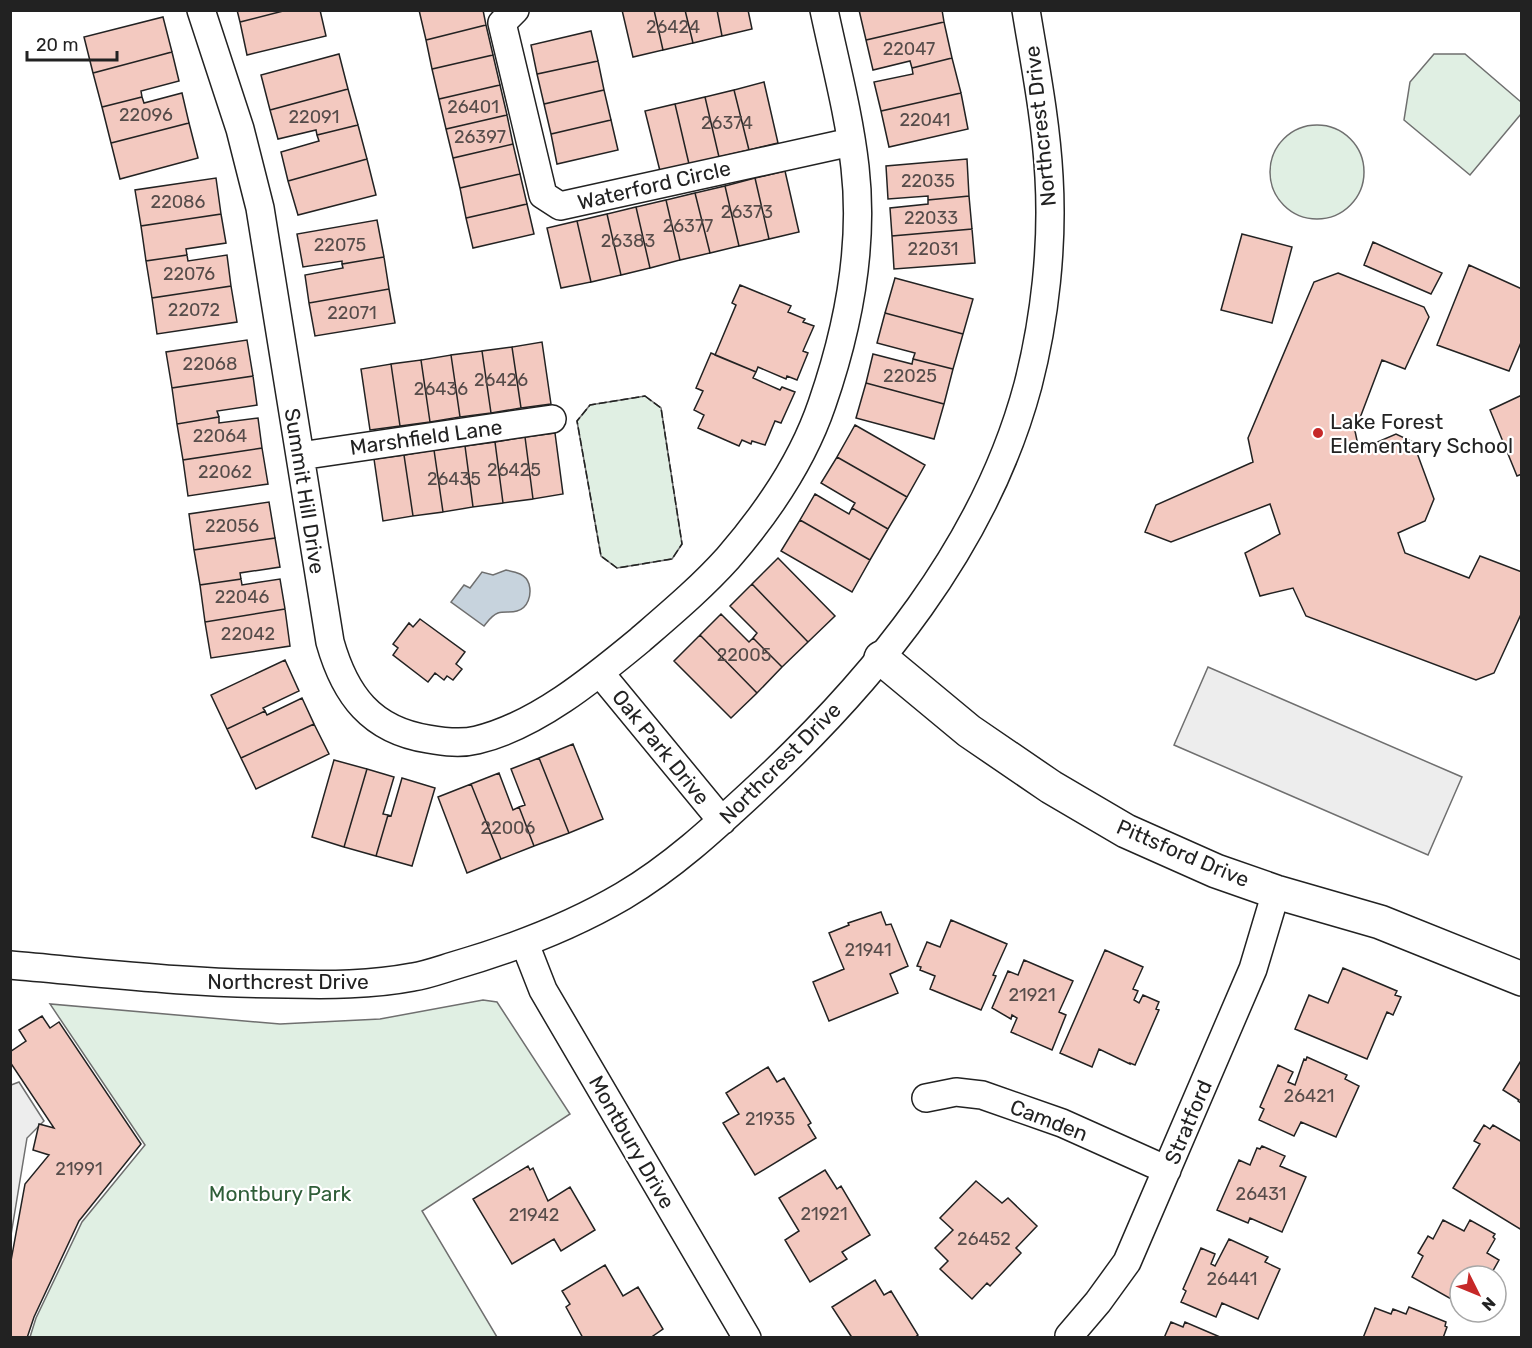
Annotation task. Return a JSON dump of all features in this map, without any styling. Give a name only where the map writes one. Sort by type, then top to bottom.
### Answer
[{"type":"street","name":"Summit Hill Drive","points":[[201,10],[240,129],[260,208],[334,658],[347,687],[375,719],[408,736],[453,743],[476,741],[525,721],[600,673],[697,590],[728,558],[771,502],[806,442],[831,378],[850,301],[858,219],[851,141],[824,10]]},
{"type":"street","name":"Waterford Circle","points":[[515,10],[502,23],[543,195],[560,206],[851,141]]},
{"type":"street","name":"Northcrest Drive","points":[[10,965],[244,984],[347,985],[413,977],[525,944],[623,896],[693,847],[788,760],[881,658],[935,587],[978,510],[1006,450],[1028,384],[1045,286],[1049,241],[1050,177],[1026,10]]},
{"type":"street","name":"Marshfield Lane","points":[[300,456],[552,419]]},
{"type":"street","name":"Pittsford Drive","points":[[881,658],[969,731],[1051,787],[1126,831],[1216,872],[1380,922],[1521,979]]},
{"type":"street","name":"Oak Park Drive","points":[[600,673],[722,821]]},
{"type":"street","name":"Stratford","points":[[1069,1336],[1127,1262],[1253,969],[1276,892]]},
{"type":"street","name":"Montbury Drive","points":[[525,944],[543,990],[747,1338]]},
{"type":"street","name":"Camden","points":[[926,1098],[956,1092],[982,1095],[1062,1123],[1167,1170]]},
{"type":"green space","points":[[1434,54],[1465,54],[1521,102],[1521,114],[1470,175],[1404,120],[1410,82]]},
{"type":"green space","points":[[1317,125],[1335,129],[1350,139],[1360,154],[1364,172],[1360,190],[1350,205],[1335,215],[1317,219],[1299,215],[1284,205],[1274,190],[1270,172],[1274,154],[1284,139],[1299,129]]},
{"type":"green space","points":[[645,396],[661,408],[682,544],[672,559],[617,568],[601,556],[577,421],[590,405]]},
{"type":"green space","name":"Montbury Park","points":[[483,1000],[497,1002],[570,1114],[422,1211],[497,1337],[30,1337],[36,1318],[82,1222],[145,1145],[50,1004],[280,1024],[380,1019]]},
{"type":"shaded area","points":[[506,570],[523,576],[528,581],[530,592],[528,600],[521,609],[496,614],[484,626],[451,602],[464,585],[470,588],[482,572],[493,575]]},
{"type":"shaded area","points":[[1208,667],[1462,777],[1428,855],[1174,745]]},
{"type":"shaded area","points":[[19,1082],[44,1121],[27,1138],[11,1235],[11,1085]]},
{"type":"building","points":[[237,10],[287,10],[240,22]]},
{"type":"building","points":[[287,10],[320,10],[326,36],[247,55],[240,22]]},
{"type":"building","points":[[419,10],[483,10],[486,25],[426,40]]},
{"type":"building","points":[[622,10],[654,10],[663,50],[633,57]]},
{"type":"building","points":[[654,10],[685,10],[693,43],[663,50]]},
{"type":"building","points":[[685,10],[717,10],[722,36],[693,43]]},
{"type":"building","points":[[717,10],[748,10],[752,29],[722,36]]},
{"type":"building","points":[[859,10],[942,10],[944,22],[866,40]]},
{"type":"building","points":[[163,17],[172,52],[93,73],[84,37]]},
{"type":"building","points":[[944,22],[952,58],[912,68],[910,61],[873,70],[866,40]]},
{"type":"building","points":[[486,25],[493,55],[432,69],[426,40]]},
{"type":"building","points":[[591,31],[598,61],[537,74],[531,45]]},
{"type":"building","points":[[172,52],[179,81],[141,91],[142,97],[102,107],[93,73]]},
{"type":"building","points":[[339,54],[348,89],[270,110],[261,75]]},
{"type":"building","points":[[493,55],[500,85],[439,99],[432,69]]},
{"type":"building","points":[[952,58],[961,93],[881,111],[874,82],[913,74],[912,68]]},
{"type":"building","points":[[598,61],[604,90],[544,104],[537,74]]},
{"type":"building","points":[[764,82],[778,143],[749,150],[734,90]]},
{"type":"building","points":[[500,85],[507,115],[446,129],[439,99]]},
{"type":"building","points":[[348,89],[358,125],[317,135],[316,130],[278,139],[270,110]]},
{"type":"building","points":[[604,90],[611,120],[551,134],[544,104]]},
{"type":"building","points":[[734,90],[749,150],[719,157],[705,97]]},
{"type":"building","points":[[182,93],[189,123],[111,143],[102,107],[142,97],[144,103]]},
{"type":"building","points":[[961,93],[968,129],[889,147],[881,111]]},
{"type":"building","points":[[705,97],[719,157],[689,164],[675,104]]},
{"type":"building","points":[[675,104],[689,164],[660,171],[645,111]]},
{"type":"building","points":[[507,115],[513,144],[453,158],[446,129]]},
{"type":"building","points":[[611,120],[618,150],[557,164],[551,134]]},
{"type":"building","points":[[189,123],[198,158],[120,179],[111,143]]},
{"type":"building","points":[[358,125],[367,159],[288,181],[281,152],[319,141],[317,135]]},
{"type":"building","points":[[513,144],[520,174],[460,188],[453,158]]},
{"type":"building","points":[[367,159],[376,195],[298,215],[288,181]]},
{"type":"building","points":[[967,159],[969,196],[928,200],[928,196],[888,199],[886,166]]},
{"type":"building","points":[[785,171],[799,232],[769,239],[755,178]]},
{"type":"building","points":[[520,174],[527,204],[466,218],[460,188]]},
{"type":"building","points":[[216,178],[221,214],[141,226],[135,190]]},
{"type":"building","points":[[755,178],[769,239],[739,246],[725,186]]},
{"type":"building","points":[[725,186],[739,246],[710,253],[695,193]]},
{"type":"building","points":[[695,193],[710,253],[680,260],[666,200]]},
{"type":"building","points":[[969,196],[972,229],[892,236],[890,208],[928,204],[928,200]]},
{"type":"building","points":[[666,200],[680,260],[650,268],[636,207]]},
{"type":"building","points":[[527,204],[534,234],[473,248],[466,218]]},
{"type":"building","points":[[636,207],[650,268],[621,275],[607,214]]},
{"type":"building","points":[[221,214],[226,243],[186,249],[187,255],[146,261],[141,226]]},
{"type":"building","points":[[607,214],[621,275],[591,282],[577,221]]},
{"type":"building","points":[[377,220],[384,257],[342,264],[342,261],[303,267],[297,234]]},
{"type":"building","points":[[577,221],[591,282],[561,288],[547,228]]},
{"type":"building","points":[[972,229],[975,263],[894,269],[892,236]]},
{"type":"building","points":[[1242,234],[1292,247],[1272,323],[1221,310]]},
{"type":"building","points":[[1373,242],[1442,273],[1431,294],[1364,265]]},
{"type":"building","points":[[187,255],[188,261],[227,255],[231,286],[152,298],[146,261]]},
{"type":"building","points":[[384,257],[389,289],[309,303],[305,275],[343,268],[342,264]]},
{"type":"building","points":[[1469,265],[1522,289],[1522,340],[1509,371],[1437,345]]},
{"type":"building","points":[[1338,273],[1424,307],[1429,317],[1405,369],[1382,360],[1355,431],[1359,450],[1396,434],[1413,442],[1434,499],[1425,521],[1398,533],[1405,553],[1469,578],[1480,556],[1522,572],[1522,612],[1494,673],[1476,680],[1306,616],[1293,588],[1260,596],[1245,553],[1280,534],[1270,504],[1171,542],[1145,532],[1156,505],[1253,462],[1248,438],[1314,282]]},
{"type":"building","points":[[895,278],[973,299],[963,334],[885,313]]},
{"type":"building","points":[[740,285],[791,306],[788,312],[805,319],[803,322],[814,326],[803,351],[808,353],[797,380],[787,376],[786,379],[758,367],[756,372],[715,355],[736,305],[732,303]]},
{"type":"building","points":[[231,286],[237,322],[157,334],[152,298]]},
{"type":"building","points":[[389,289],[395,323],[315,336],[309,303]]},
{"type":"building","points":[[885,313],[963,334],[953,369],[913,359],[915,353],[877,343]]},
{"type":"building","points":[[247,340],[253,376],[172,388],[166,352]]},
{"type":"building","points":[[542,342],[551,404],[521,408],[512,347]]},
{"type":"building","points":[[512,347],[521,408],[491,413],[482,351]]},
{"type":"building","points":[[482,351],[491,413],[460,417],[451,355]]},
{"type":"building","points":[[711,353],[756,372],[753,378],[780,390],[782,387],[795,392],[781,423],[775,421],[765,445],[752,441],[751,444],[742,440],[739,446],[698,428],[704,415],[694,410],[703,391],[696,388]]},
{"type":"building","points":[[873,354],[912,364],[913,359],[953,369],[944,404],[866,383]]},
{"type":"building","points":[[451,355],[460,417],[430,422],[421,360]]},
{"type":"building","points":[[421,360],[430,422],[400,426],[391,364]]},
{"type":"building","points":[[391,364],[400,426],[370,430],[361,369]]},
{"type":"building","points":[[253,376],[257,405],[217,411],[219,417],[177,424],[172,388]]},
{"type":"building","points":[[866,383],[944,404],[934,439],[856,418]]},
{"type":"building","points":[[1522,395],[1522,474],[1517,476],[1490,410]]},
{"type":"building","points":[[219,417],[219,423],[258,418],[262,448],[183,460],[177,424]]},
{"type":"building","points":[[855,425],[925,465],[907,497],[837,457]]},
{"type":"building","points":[[555,433],[563,494],[533,499],[525,437]]},
{"type":"building","points":[[525,437],[533,499],[503,503],[495,442]]},
{"type":"building","points":[[495,442],[503,503],[473,507],[465,446]]},
{"type":"building","points":[[465,446],[473,507],[443,512],[434,450]]},
{"type":"building","points":[[262,448],[268,484],[188,496],[183,460]]},
{"type":"building","points":[[434,450],[443,512],[413,516],[404,455]]},
{"type":"building","points":[[404,455],[413,516],[383,521],[374,459]]},
{"type":"building","points":[[837,457],[907,497],[888,529],[852,508],[855,503],[821,483]]},
{"type":"building","points":[[815,494],[849,514],[852,508],[888,529],[870,560],[800,520]]},
{"type":"building","points":[[269,502],[275,538],[194,550],[189,514]]},
{"type":"building","points":[[800,520],[870,560],[852,592],[781,551]]},
{"type":"building","points":[[275,538],[280,567],[240,573],[241,579],[200,585],[194,550]]},
{"type":"building","points":[[778,558],[835,616],[808,642],[752,584]]},
{"type":"building","points":[[241,579],[242,585],[280,579],[285,609],[205,622],[200,585]]},
{"type":"building","points":[[752,584],[808,642],[782,667],[753,638],[757,633],[730,606]]},
{"type":"building","points":[[285,609],[290,646],[211,658],[205,622]]},
{"type":"building","points":[[721,614],[749,642],[753,638],[782,667],[757,693],[700,635]]},
{"type":"building","points":[[420,619],[465,652],[456,664],[462,669],[453,680],[447,676],[444,680],[435,673],[428,682],[393,655],[398,648],[393,644],[409,623],[413,627]]},
{"type":"building","points":[[700,635],[757,693],[731,718],[674,661]]},
{"type":"building","points":[[285,660],[299,691],[263,708],[265,711],[227,729],[211,695]]},
{"type":"building","points":[[302,698],[314,724],[241,758],[227,729],[265,711],[267,715]]},
{"type":"building","points":[[314,724],[329,754],[256,789],[241,758]]},
{"type":"building","points":[[573,744],[603,819],[569,833],[539,758]]},
{"type":"building","points":[[539,758],[569,833],[534,846],[519,807],[525,805],[511,769]]},
{"type":"building","points":[[334,760],[367,769],[344,847],[312,837]]},
{"type":"building","points":[[367,769],[394,777],[383,814],[388,815],[376,856],[344,847]]},
{"type":"building","points":[[499,773],[513,810],[519,807],[534,846],[501,859],[471,784]]},
{"type":"building","points":[[402,778],[435,788],[412,866],[376,856]]},
{"type":"building","points":[[471,784],[501,859],[467,873],[438,797]]},
{"type":"building","points":[[881,912],[886,925],[891,924],[908,966],[890,974],[898,993],[829,1021],[813,982],[844,969],[829,933],[849,925],[848,923]]},
{"type":"building","points":[[951,920],[1007,944],[981,1010],[930,989],[935,976],[920,970],[921,967],[917,966],[927,942],[940,947]]},
{"type":"building","points":[[1105,950],[1143,967],[1133,989],[1138,991],[1134,1000],[1139,1003],[1143,995],[1159,1002],[1156,1009],[1159,1010],[1135,1065],[1099,1049],[1092,1067],[1060,1053]]},
{"type":"building","points":[[1024,960],[1073,981],[1059,1012],[1066,1015],[1052,1050],[1011,1032],[1017,1018],[1012,1015],[1011,1019],[992,1008],[1008,971],[1018,975]]},
{"type":"building","points":[[1343,968],[1397,991],[1395,995],[1401,997],[1393,1015],[1387,1012],[1367,1059],[1295,1029],[1309,995],[1328,1003]]},
{"type":"building","points":[[42,1016],[50,1028],[59,1022],[141,1144],[79,1221],[34,1317],[27,1338],[10,1338],[10,1266],[25,1184],[49,1155],[33,1150],[39,1124],[54,1128],[10,1062],[10,1052],[26,1041],[19,1030]]},
{"type":"building","points":[[1307,1057],[1347,1075],[1345,1079],[1359,1086],[1336,1137],[1301,1122],[1294,1136],[1259,1120],[1264,1109],[1260,1107],[1278,1065],[1293,1072],[1288,1082],[1295,1085],[1304,1059],[1306,1060]]},
{"type":"building","points":[[1522,1059],[1522,1104],[1503,1090]]},
{"type":"building","points":[[768,1067],[777,1082],[784,1078],[811,1123],[808,1125],[816,1138],[755,1175],[723,1123],[739,1114],[726,1093]]},
{"type":"building","points":[[1484,1125],[1490,1129],[1493,1125],[1522,1142],[1522,1225],[1520,1229],[1453,1188],[1480,1144],[1474,1141]]},
{"type":"building","points":[[1262,1146],[1285,1156],[1280,1166],[1306,1177],[1282,1232],[1250,1218],[1248,1223],[1217,1210],[1239,1160],[1250,1165],[1257,1148],[1260,1149]]},
{"type":"building","points":[[528,1166],[530,1170],[533,1168],[548,1201],[570,1187],[595,1230],[561,1251],[554,1239],[512,1264],[473,1199]]},
{"type":"building","points":[[825,1170],[837,1189],[841,1186],[870,1235],[842,1252],[847,1259],[810,1282],[785,1240],[799,1231],[779,1198]]},
{"type":"building","points":[[976,1181],[1002,1203],[1008,1198],[1037,1226],[1016,1248],[1021,1253],[990,1286],[987,1283],[972,1299],[940,1269],[948,1261],[935,1248],[953,1230],[940,1218]]},
{"type":"building","points":[[1443,1220],[1464,1231],[1470,1220],[1495,1234],[1493,1237],[1495,1239],[1487,1253],[1499,1260],[1497,1264],[1448,1264],[1448,1297],[1412,1277],[1423,1256],[1418,1253],[1428,1236],[1433,1239]]},
{"type":"building","points":[[1229,1239],[1268,1257],[1265,1262],[1280,1269],[1258,1319],[1222,1303],[1216,1317],[1181,1302],[1186,1291],[1183,1289],[1201,1248],[1215,1254],[1211,1264],[1215,1266]]},
{"type":"building","points":[[605,1265],[623,1296],[638,1287],[663,1329],[650,1338],[583,1338],[566,1307],[570,1304],[562,1291]]},
{"type":"building","points":[[875,1280],[884,1295],[891,1291],[918,1335],[914,1338],[849,1338],[851,1336],[832,1307]]},
{"type":"building","points":[[1409,1307],[1446,1322],[1447,1327],[1443,1338],[1363,1338],[1375,1308],[1391,1314],[1393,1309],[1406,1314]]},
{"type":"building","points":[[1171,1322],[1183,1327],[1185,1322],[1220,1337],[1164,1338]]},
{"type":"fence","points":[[645,396],[661,408],[682,544],[672,559],[617,568],[601,556],[577,421],[590,405],[645,396]]},
{"type":"place","name":"Lake Forest Elementary School","points":[[1318,433]]}]
